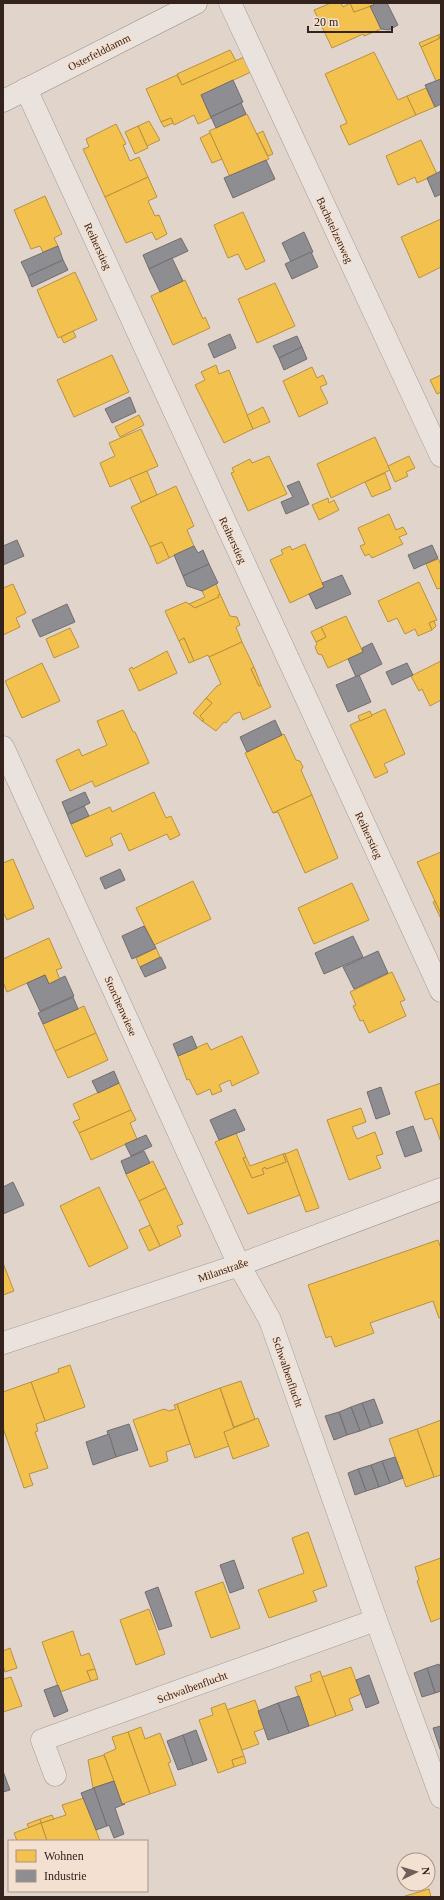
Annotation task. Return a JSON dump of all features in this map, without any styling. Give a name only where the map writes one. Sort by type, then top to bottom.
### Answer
[{"type":"street","name":"Osterfelddamm","points":[[3,101],[196,3]]},
{"type":"street","name":"Bachstelzenweg","points":[[230,3],[441,456]]},
{"type":"street","name":"Reiherstieg","points":[[26,89],[441,991]]},
{"type":"street","name":"Storchenwiese","points":[[3,747],[239,1265]]},
{"type":"street","name":"Milanstraße","points":[[3,1343],[239,1265],[441,1189]]},
{"type":"street","name":"Schwalbenflucht","points":[[239,1265],[270,1320],[376,1620],[441,1798]]},
{"type":"street","name":"Schwalbenflucht","points":[[55,1775],[42,1740],[376,1620]]},
{"type":"building: Wohnen","points":[[331,3],[341,3],[343,7],[350,3],[354,12],[370,5],[381,29],[364,36],[363,34],[332,48],[314,10]]},
{"type":"building: Wohnen","points":[[350,3],[373,3],[374,5],[354,12]]},
{"type":"building: Wohnen","points":[[441,34],[441,79],[436,81],[421,47],[440,38],[438,35]]},
{"type":"building: Wohnen","points":[[438,35],[440,38],[421,47],[419,43]]},
{"type":"building: Wohnen","points":[[230,50],[236,61],[182,85],[177,74]]},
{"type":"building: Wohnen","points":[[374,52],[398,100],[407,96],[416,115],[349,145],[340,126],[347,123],[325,74]]},
{"type":"building: Wohnen","points":[[244,57],[251,72],[201,95],[211,118],[198,124],[194,115],[174,125],[171,118],[161,122],[146,89],[177,75],[182,85]]},
{"type":"building: Wohnen","points":[[426,88],[435,107],[416,115],[407,96]]},
{"type":"building: Wohnen","points":[[247,114],[269,159],[230,177],[209,131]]},
{"type":"building: Wohnen","points":[[171,118],[173,123],[164,127],[161,122]]},
{"type":"building: Wohnen","points":[[149,121],[160,140],[147,146],[138,126]]},
{"type":"building: Wohnen","points":[[116,124],[126,144],[123,145],[130,161],[139,157],[148,177],[105,197],[83,149],[89,147],[86,139]]},
{"type":"building: Wohnen","points":[[138,126],[148,148],[135,154],[125,132]]},
{"type":"building: Wohnen","points":[[263,131],[273,154],[268,156],[257,134]]},
{"type":"building: Wohnen","points":[[210,133],[222,159],[212,163],[200,138]]},
{"type":"building: Wohnen","points":[[421,140],[437,174],[417,183],[415,177],[398,185],[386,156]]},
{"type":"building: Wohnen","points":[[148,177],[157,197],[148,201],[155,216],[159,215],[167,234],[156,240],[152,232],[126,243],[105,197]]},
{"type":"building: Wohnen","points":[[45,196],[62,234],[54,238],[58,246],[43,252],[40,246],[31,249],[14,210]]},
{"type":"building: Wohnen","points":[[243,212],[265,261],[246,270],[238,254],[228,258],[214,225]]},
{"type":"building: Wohnen","points":[[441,219],[441,267],[419,278],[401,237]]},
{"type":"building: Wohnen","points":[[75,272],[97,320],[58,338],[37,290]]},
{"type":"building: Wohnen","points":[[185,280],[203,319],[205,317],[210,328],[173,345],[151,296]]},
{"type":"building: Wohnen","points":[[275,283],[295,326],[257,343],[238,299]]},
{"type":"building: Wohnen","points":[[73,331],[76,337],[64,343],[61,337]]},
{"type":"building: Wohnen","points":[[112,355],[129,392],[74,417],[57,380]]},
{"type":"building: Wohnen","points":[[216,365],[219,374],[229,370],[253,429],[224,443],[195,385],[205,380],[201,372]]},
{"type":"building: Wohnen","points":[[312,367],[317,378],[323,375],[327,384],[320,387],[328,403],[299,417],[283,381]]},
{"type":"building: Wohnen","points":[[441,375],[441,392],[437,394],[430,380]]},
{"type":"building: Wohnen","points":[[263,407],[270,422],[253,429],[247,415]]},
{"type":"building: Wohnen","points":[[139,415],[144,425],[120,437],[115,427]]},
{"type":"building: Wohnen","points":[[141,429],[158,466],[110,487],[100,463],[115,456],[109,443]]},
{"type":"building: Wohnen","points":[[375,437],[390,470],[331,498],[317,464]]},
{"type":"building: Wohnen","points":[[269,456],[287,494],[248,511],[231,473],[234,472],[232,468],[250,459],[252,463]]},
{"type":"building: Wohnen","points":[[409,456],[415,468],[406,472],[408,476],[395,482],[388,466]]},
{"type":"building: Wohnen","points":[[147,471],[157,495],[141,502],[130,478]]},
{"type":"building: Wohnen","points":[[385,473],[391,489],[372,497],[365,482]]},
{"type":"building: Wohnen","points":[[176,486],[194,526],[187,530],[194,546],[169,558],[162,542],[150,547],[131,507]]},
{"type":"building: Wohnen","points":[[328,498],[329,503],[334,500],[339,510],[319,520],[312,505]]},
{"type":"building: Wohnen","points":[[389,514],[396,530],[403,527],[407,534],[399,537],[403,544],[372,558],[369,554],[365,556],[360,546],[365,544],[358,528]]},
{"type":"building: Wohnen","points":[[162,542],[169,558],[157,564],[150,547]]},
{"type":"building: Wohnen","points":[[305,544],[324,587],[290,603],[270,560],[283,554],[281,550],[290,546],[292,550]]},
{"type":"building: Wohnen","points":[[438,559],[441,564],[441,588],[437,589],[426,564]]},
{"type":"building: Wohnen","points":[[419,582],[437,620],[429,623],[432,630],[418,636],[415,629],[405,634],[397,618],[388,622],[378,601]]},
{"type":"building: Wohnen","points":[[13,584],[26,613],[16,618],[20,627],[3,635],[3,588]]},
{"type":"building: Wohnen","points":[[216,584],[220,594],[218,595],[219,597],[195,608],[189,604],[205,597],[202,591]]},
{"type":"building: Wohnen","points":[[220,594],[230,616],[237,617],[240,625],[236,627],[242,642],[209,657],[208,655],[194,661],[184,638],[179,641],[165,611],[186,602],[195,608],[219,597],[218,595]]},
{"type":"building: Wohnen","points":[[346,616],[363,652],[328,668],[322,655],[318,654],[315,647],[317,644],[316,642],[326,637],[321,627]]},
{"type":"building: Wohnen","points":[[434,621],[436,626],[432,630],[429,623]]},
{"type":"building: Wohnen","points":[[321,627],[326,637],[316,642],[311,632]]},
{"type":"building: Wohnen","points":[[70,628],[79,647],[54,658],[46,639]]},
{"type":"building: Wohnen","points":[[184,638],[194,661],[189,663],[179,641]]},
{"type":"building: Wohnen","points":[[242,642],[254,667],[251,669],[259,686],[261,685],[271,707],[243,720],[240,712],[234,714],[216,731],[202,721],[204,720],[200,716],[212,703],[206,698],[217,686],[221,684],[209,657]]},
{"type":"building: Wohnen","points":[[167,651],[177,673],[139,691],[129,669],[132,667],[133,669]]},
{"type":"building: Wohnen","points":[[441,661],[441,700],[430,706],[422,689],[419,691],[411,676]]},
{"type":"building: Wohnen","points":[[42,663],[60,701],[22,718],[5,681]]},
{"type":"building: Wohnen","points":[[254,667],[261,685],[259,686],[251,669]]},
{"type":"building: Wohnen","points":[[206,698],[212,703],[200,716],[204,720],[202,721],[193,713]]},
{"type":"building: Wohnen","points":[[385,709],[405,754],[384,764],[388,772],[375,778],[350,725]]},
{"type":"building: Wohnen","points":[[123,710],[149,763],[95,787],[92,781],[70,791],[56,760],[79,749],[82,756],[107,745],[97,721]]},
{"type":"building: Wohnen","points":[[370,711],[372,716],[360,721],[358,716]]},
{"type":"building: Wohnen","points":[[284,734],[296,760],[300,761],[303,767],[301,770],[312,795],[273,813],[245,753]]},
{"type":"building: Wohnen","points":[[154,792],[166,818],[171,816],[180,835],[170,840],[167,834],[129,851],[121,833],[110,838],[113,845],[86,857],[71,824],[110,807],[112,812]]},
{"type":"building: Wohnen","points":[[312,795],[338,858],[305,873],[278,812],[273,813]]},
{"type":"building: Wohnen","points":[[441,852],[441,914],[417,862]]},
{"type":"building: Wohnen","points":[[13,859],[34,908],[7,920],[3,912],[3,863]]},
{"type":"building: Wohnen","points":[[193,881],[211,919],[154,945],[136,908]]},
{"type":"building: Wohnen","points":[[352,883],[369,920],[314,944],[298,908]]},
{"type":"building: Wohnen","points":[[435,901],[441,914],[441,919],[433,902]]},
{"type":"building: Wohnen","points":[[49,938],[62,968],[56,970],[60,979],[49,984],[45,975],[7,992],[3,982],[3,959]]},
{"type":"building: Wohnen","points":[[156,948],[160,957],[140,967],[136,958]]},
{"type":"building: Wohnen","points":[[392,972],[405,1000],[400,1002],[406,1016],[369,1033],[363,1020],[360,1021],[353,1006],[356,1005],[350,992]]},
{"type":"building: Wohnen","points":[[84,1006],[96,1033],[55,1051],[43,1024]]},
{"type":"building: Wohnen","points":[[96,1033],[108,1060],[68,1078],[55,1051]]},
{"type":"building: Wohnen","points":[[242,1036],[259,1073],[232,1086],[230,1080],[219,1085],[222,1091],[212,1095],[210,1089],[197,1095],[189,1079],[187,1080],[178,1056],[207,1043],[211,1050]]},
{"type":"building: Wohnen","points":[[119,1083],[131,1110],[79,1133],[73,1122],[80,1119],[73,1104]]},
{"type":"building: Wohnen","points":[[441,1083],[441,1142],[432,1118],[425,1120],[415,1092]]},
{"type":"building: Wohnen","points":[[361,1108],[366,1122],[352,1127],[357,1139],[375,1132],[383,1154],[376,1156],[381,1168],[349,1180],[327,1120]]},
{"type":"building: Wohnen","points":[[131,1110],[136,1120],[130,1123],[137,1139],[91,1160],[79,1133]]},
{"type":"building: Wohnen","points":[[236,1133],[246,1157],[243,1158],[252,1178],[264,1174],[262,1169],[265,1167],[266,1169],[286,1162],[283,1154],[285,1153],[300,1195],[248,1214],[215,1142]]},
{"type":"building: Wohnen","points":[[297,1149],[319,1208],[306,1212],[285,1154]]},
{"type":"building: Wohnen","points":[[283,1154],[286,1162],[266,1169],[265,1167],[262,1169],[264,1174],[252,1178],[243,1158],[246,1157],[250,1166]]},
{"type":"building: Wohnen","points":[[153,1161],[166,1188],[139,1201],[126,1174]]},
{"type":"building: Wohnen","points":[[99,1187],[128,1248],[89,1267],[60,1206]]},
{"type":"building: Wohnen","points":[[166,1188],[183,1224],[177,1226],[181,1236],[160,1246],[139,1201]]},
{"type":"building: Wohnen","points":[[150,1225],[160,1246],[149,1251],[139,1230]]},
{"type":"building: Wohnen","points":[[438,1240],[441,1249],[441,1317],[439,1318],[433,1301],[370,1323],[374,1333],[335,1347],[331,1336],[326,1338],[308,1285]]},
{"type":"building: Wohnen","points":[[3,1263],[14,1291],[3,1295]]},
{"type":"building: Wohnen","points":[[70,1365],[85,1407],[45,1421],[31,1382],[59,1372],[58,1369]]},
{"type":"building: Wohnen","points":[[241,1381],[255,1419],[234,1427],[220,1388]]},
{"type":"building: Wohnen","points":[[31,1382],[45,1421],[36,1424],[38,1431],[35,1432],[48,1468],[29,1474],[33,1485],[24,1488],[3,1428],[3,1392]]},
{"type":"building: Wohnen","points":[[220,1388],[234,1429],[224,1432],[229,1446],[195,1458],[177,1404]]},
{"type":"building: Wohnen","points":[[177,1404],[190,1444],[166,1452],[168,1461],[150,1467],[133,1420],[164,1409],[169,1411],[176,1409],[174,1405]]},
{"type":"building: Wohnen","points":[[258,1418],[269,1446],[233,1459],[224,1432]]},
{"type":"building: Wohnen","points":[[441,1420],[441,1475],[434,1477],[417,1429]]},
{"type":"building: Wohnen","points":[[417,1429],[434,1477],[406,1487],[389,1439]]},
{"type":"building: Wohnen","points":[[308,1532],[327,1586],[313,1591],[317,1601],[269,1618],[258,1590],[304,1573],[292,1538]]},
{"type":"building: Wohnen","points":[[441,1558],[441,1618],[431,1622],[417,1581],[419,1580],[415,1567]]},
{"type":"building: Wohnen","points":[[223,1582],[240,1628],[211,1638],[195,1592]]},
{"type":"building: Wohnen","points":[[149,1609],[165,1654],[136,1665],[120,1620]]},
{"type":"building: Wohnen","points":[[73,1631],[81,1656],[89,1653],[95,1669],[87,1671],[91,1681],[60,1692],[42,1642]]},
{"type":"building: Wohnen","points":[[10,1648],[17,1668],[5,1672],[3,1665],[3,1651]]},
{"type":"building: Wohnen","points":[[351,1667],[361,1694],[349,1699],[353,1710],[336,1716],[322,1677]]},
{"type":"building: Wohnen","points":[[95,1669],[98,1679],[91,1681],[87,1671]]},
{"type":"building: Wohnen","points":[[320,1671],[336,1716],[309,1726],[295,1687],[312,1681],[310,1675]]},
{"type":"building: Wohnen","points":[[3,1676],[4,1679],[11,1677],[22,1706],[3,1712]]},
{"type":"building: Wohnen","points":[[255,1700],[265,1728],[254,1732],[259,1744],[242,1750],[227,1710]]},
{"type":"building: Wohnen","points":[[225,1703],[244,1756],[232,1760],[234,1767],[218,1773],[199,1720],[213,1715],[211,1708]]},
{"type":"building: Wohnen","points":[[141,1727],[145,1739],[160,1733],[171,1762],[168,1763],[176,1785],[150,1794],[128,1732]]},
{"type":"building: Wohnen","points":[[128,1732],[150,1794],[122,1804],[104,1754],[116,1749],[112,1737]]},
{"type":"building: Wohnen","points":[[104,1755],[114,1781],[93,1788],[88,1760]]},
{"type":"building: Wohnen","points":[[244,1756],[246,1763],[234,1767],[232,1760]]},
{"type":"building: Wohnen","points":[[84,1798],[100,1840],[47,1840],[41,1823],[66,1815],[62,1805]]},
{"type":"building: Wohnen","points":[[52,1815],[54,1819],[41,1823],[40,1819]]},
{"type":"building: Wohnen","points":[[40,1819],[41,1823],[29,1828],[27,1824]]},
{"type":"building: Wohnen","points":[[41,1823],[47,1840],[17,1840],[14,1833]]},
{"type":"building: Wohnen","points":[[419,1892],[430,1892],[431,1897],[402,1897]]},
{"type":"building: Industrie","points":[[373,3],[387,3],[398,25],[389,30],[381,29],[370,6],[374,5]]},
{"type":"building: Industrie","points":[[441,79],[441,104],[435,107],[425,85]]},
{"type":"building: Industrie","points":[[233,80],[243,102],[211,117],[201,95]]},
{"type":"building: Industrie","points":[[241,103],[246,114],[216,128],[211,117]]},
{"type":"building: Industrie","points":[[266,160],[275,179],[233,198],[224,178]]},
{"type":"building: Industrie","points":[[441,171],[441,194],[435,197],[427,178]]},
{"type":"building: Industrie","points":[[304,232],[313,252],[291,262],[282,243]]},
{"type":"building: Industrie","points":[[181,238],[188,251],[149,269],[143,255]]},
{"type":"building: Industrie","points":[[58,246],[63,260],[28,276],[21,262]]},
{"type":"building: Industrie","points":[[311,252],[318,267],[292,279],[285,264]]},
{"type":"building: Industrie","points":[[172,258],[183,281],[160,292],[149,269]]},
{"type":"building: Industrie","points":[[63,260],[68,270],[32,287],[28,276]]},
{"type":"building: Industrie","points":[[230,334],[236,348],[214,358],[208,344]]},
{"type":"building: Industrie","points":[[297,336],[302,347],[279,358],[273,346]]},
{"type":"building: Industrie","points":[[302,347],[307,359],[284,370],[279,358]]},
{"type":"building: Industrie","points":[[130,397],[136,412],[112,423],[105,409]]},
{"type":"building: Industrie","points":[[299,481],[309,504],[286,514],[281,502],[293,497],[287,486]]},
{"type":"building: Industrie","points":[[17,540],[24,556],[3,565],[3,546]]},
{"type":"building: Industrie","points":[[432,545],[438,558],[414,569],[408,555]]},
{"type":"building: Industrie","points":[[194,546],[198,553],[203,550],[209,564],[183,576],[174,555]]},
{"type":"building: Industrie","points":[[209,564],[218,583],[202,591],[187,586],[183,576]]},
{"type":"building: Industrie","points":[[342,575],[351,594],[316,609],[309,594],[324,587],[322,583]]},
{"type":"building: Industrie","points":[[67,604],[75,622],[40,637],[32,620]]},
{"type":"building: Industrie","points":[[372,643],[382,664],[356,677],[348,659],[363,652],[362,648]]},
{"type":"building: Industrie","points":[[407,663],[413,675],[392,685],[386,672]]},
{"type":"building: Industrie","points":[[359,675],[371,702],[348,712],[336,685]]},
{"type":"building: Industrie","points":[[275,720],[282,735],[247,752],[240,737]]},
{"type":"building: Industrie","points":[[85,792],[90,803],[67,814],[62,802]]},
{"type":"building: Industrie","points":[[84,806],[89,816],[71,824],[67,814]]},
{"type":"building: Industrie","points":[[120,869],[125,880],[105,889],[100,878]]},
{"type":"building: Industrie","points":[[144,926],[156,948],[132,959],[122,936]]},
{"type":"building: Industrie","points":[[353,936],[363,957],[324,974],[315,953]]},
{"type":"building: Industrie","points":[[378,951],[388,973],[354,989],[343,967]]},
{"type":"building: Industrie","points":[[161,957],[166,968],[145,977],[140,967]]},
{"type":"building: Industrie","points":[[45,975],[49,984],[65,976],[74,996],[40,1011],[27,983]]},
{"type":"building: Industrie","points":[[73,997],[78,1009],[43,1024],[38,1013]]},
{"type":"building: Industrie","points":[[192,1036],[197,1048],[178,1056],[173,1044]]},
{"type":"building: Industrie","points":[[114,1071],[119,1083],[98,1093],[92,1081]]},
{"type":"building: Industrie","points":[[381,1087],[390,1114],[376,1119],[367,1092]]},
{"type":"building: Industrie","points":[[235,1109],[245,1130],[219,1140],[210,1120]]},
{"type":"building: Industrie","points":[[413,1126],[422,1151],[405,1157],[396,1132]]},
{"type":"building: Industrie","points":[[146,1135],[152,1146],[131,1156],[125,1144]]},
{"type":"building: Industrie","points":[[144,1151],[150,1163],[126,1174],[121,1161]]},
{"type":"building: Industrie","points":[[13,1182],[24,1205],[3,1214],[3,1187]]},
{"type":"building: Industrie","points":[[374,1399],[383,1423],[371,1427],[362,1403]]},
{"type":"building: Industrie","points":[[362,1403],[371,1427],[360,1431],[351,1407]]},
{"type":"building: Industrie","points":[[351,1407],[360,1431],[347,1435],[339,1412]]},
{"type":"building: Industrie","points":[[339,1412],[347,1435],[334,1440],[325,1416]]},
{"type":"building: Industrie","points":[[129,1424],[138,1450],[116,1457],[107,1431]]},
{"type":"building: Industrie","points":[[109,1434],[116,1457],[93,1465],[86,1442]]},
{"type":"building: Industrie","points":[[395,1457],[403,1478],[390,1483],[382,1461]]},
{"type":"building: Industrie","points":[[382,1461],[390,1483],[379,1487],[371,1465]]},
{"type":"building: Industrie","points":[[371,1465],[379,1487],[366,1491],[358,1469]]},
{"type":"building: Industrie","points":[[358,1469],[366,1491],[355,1495],[348,1473]]},
{"type":"building: Industrie","points":[[234,1560],[244,1588],[230,1593],[220,1565]]},
{"type":"building: Industrie","points":[[158,1587],[172,1626],[159,1630],[145,1592]]},
{"type":"building: Industrie","points":[[439,1664],[441,1669],[441,1691],[435,1693],[427,1668]]},
{"type":"building: Industrie","points":[[427,1668],[435,1693],[422,1697],[414,1673]]},
{"type":"building: Industrie","points":[[369,1675],[379,1703],[366,1708],[356,1680]]},
{"type":"building: Industrie","points":[[58,1685],[68,1711],[54,1717],[44,1690]]},
{"type":"building: Industrie","points":[[299,1696],[309,1726],[289,1733],[278,1703]]},
{"type":"building: Industrie","points":[[278,1703],[289,1733],[268,1740],[258,1711]]},
{"type":"building: Industrie","points":[[441,1726],[441,1752],[433,1728]]},
{"type":"building: Industrie","points":[[196,1730],[207,1760],[193,1765],[183,1735]]},
{"type":"building: Industrie","points":[[183,1735],[193,1765],[178,1770],[167,1741]]},
{"type":"building: Industrie","points":[[3,1771],[10,1790],[3,1792]]},
{"type":"building: Industrie","points":[[114,1781],[122,1804],[125,1804],[115,1808],[124,1834],[114,1838],[109,1825],[107,1826],[93,1788]]},
{"type":"building: Industrie","points":[[94,1788],[107,1826],[96,1830],[81,1793]]}]
